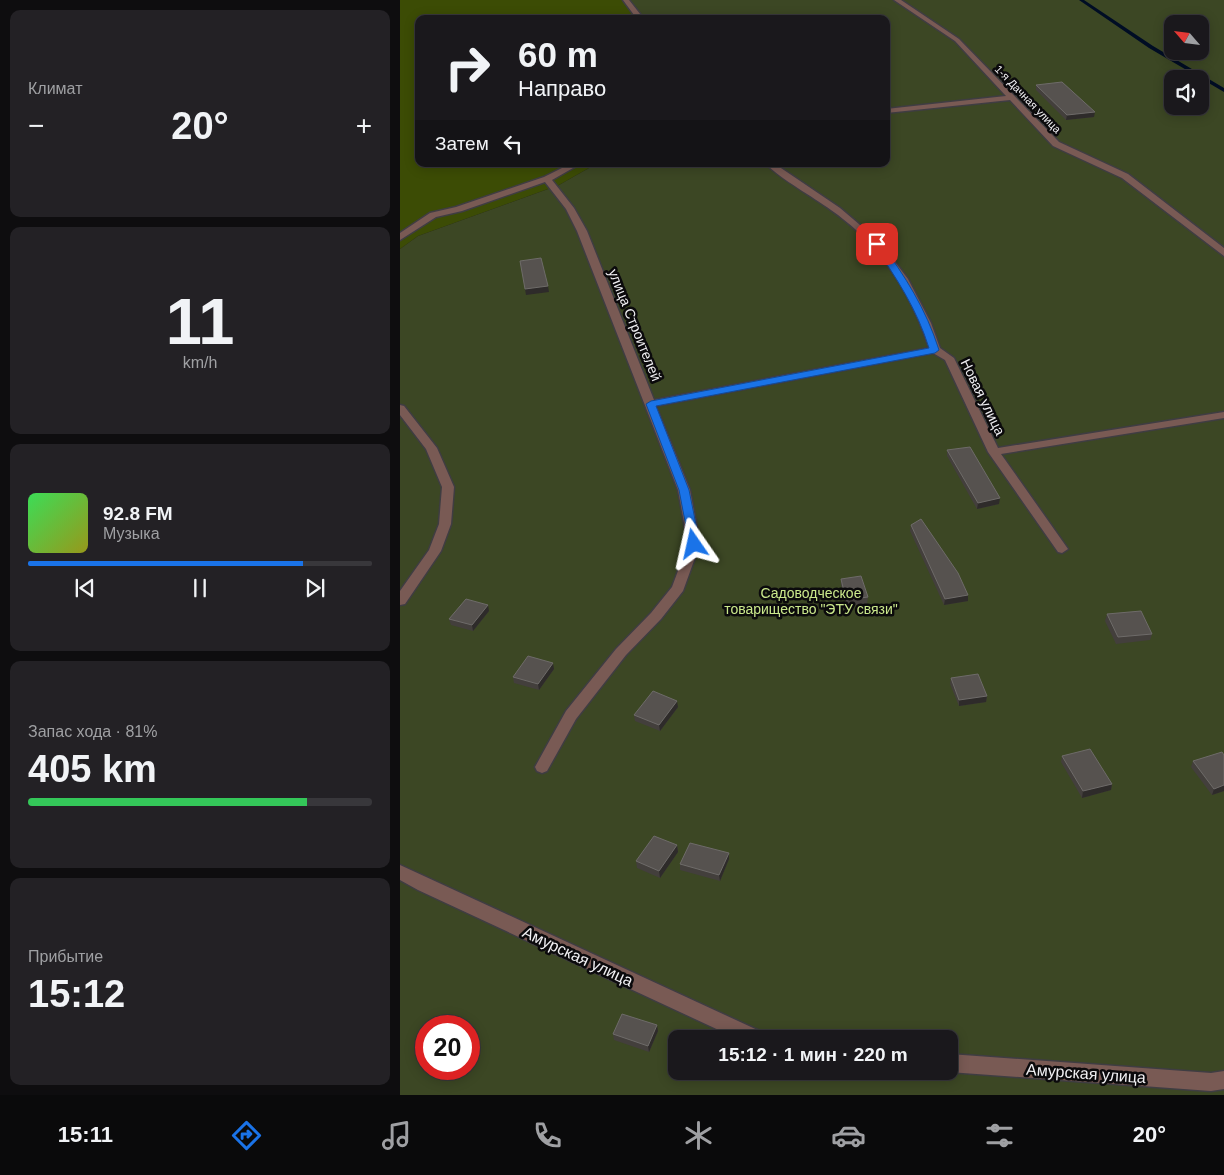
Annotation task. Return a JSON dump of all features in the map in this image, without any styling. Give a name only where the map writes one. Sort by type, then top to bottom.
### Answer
[{"type":"street","points":[[626,0],[638,15]]},
{"type":"street","name":"1-я Дачная улица","points":[[897,0],[957,40],[1056,144],[1125,176],[1224,253]]},
{"type":"street","points":[[890,111],[1011,98]]},
{"type":"street","points":[[400,237],[433,214],[459,209],[547,179],[570,167]]},
{"type":"street","points":[[651,404],[935,350],[926,323],[903,279],[877,244],[836,210],[774,167]]},
{"type":"street","name":"улица Строителей","points":[[542,767],[571,715],[621,652],[656,616],[678,588],[694,544],[684,490],[582,231],[570,208],[547,179]]},
{"type":"street","name":"Новая улица","points":[[935,350],[950,358],[994,452],[1062,549]]},
{"type":"street","points":[[400,408],[430,448],[448,487],[445,524],[434,551],[400,601]]},
{"type":"street","points":[[994,452],[1224,415]]},
{"type":"street","name":"Амурская улица","points":[[400,872],[424,885],[738,1030]]},
{"type":"street","name":"Амурская улица","points":[[958,1064],[1210,1082],[1224,1080]]},
{"type":"green space","points":[[400,0],[626,0],[639,15],[415,15],[415,167],[591,167],[559,185],[418,236],[400,249]]},
{"type":"green space","name":"Садоводческое товарищество \"ЭТУ связи\"","points":[[626,0],[1224,0],[1224,1095],[400,1095],[400,249],[418,236],[559,185],[591,167],[890,167],[890,15],[639,15]]},
{"type":"building","points":[[1062,82],[1095,112],[1067,115],[1036,85]]},
{"type":"building","points":[[541,258],[548,286],[525,289],[520,261]]},
{"type":"building","points":[[970,447],[1000,498],[978,503],[947,450]]},
{"type":"building","points":[[921,519],[958,573],[968,595],[945,599],[911,525]]},
{"type":"building","points":[[861,576],[868,597],[846,600],[841,579]]},
{"type":"building","points":[[466,599],[488,605],[472,625],[449,619]]},
{"type":"building","points":[[1141,611],[1152,634],[1118,637],[1107,614]]},
{"type":"building","points":[[528,656],[553,663],[538,684],[513,677]]},
{"type":"building","points":[[978,674],[987,696],[959,700],[951,678]]},
{"type":"building","points":[[653,691],[677,701],[659,725],[634,715]]},
{"type":"building","points":[[1090,749],[1112,784],[1083,791],[1062,756]]},
{"type":"building","points":[[1222,752],[1224,755],[1224,785],[1214,789],[1193,761]]},
{"type":"building","points":[[654,836],[677,845],[659,871],[636,861]]},
{"type":"building","points":[[690,843],[729,853],[719,875],[680,864]]},
{"type":"building","points":[[622,1014],[657,1025],[648,1046],[613,1034]]},
{"type":"waterway","points":[[1081,0],[1151,47],[1224,90]]},
{"type":"route","points":[[694,544],[684,490],[651,404],[935,350],[926,323],[903,279],[877,244]]}]
